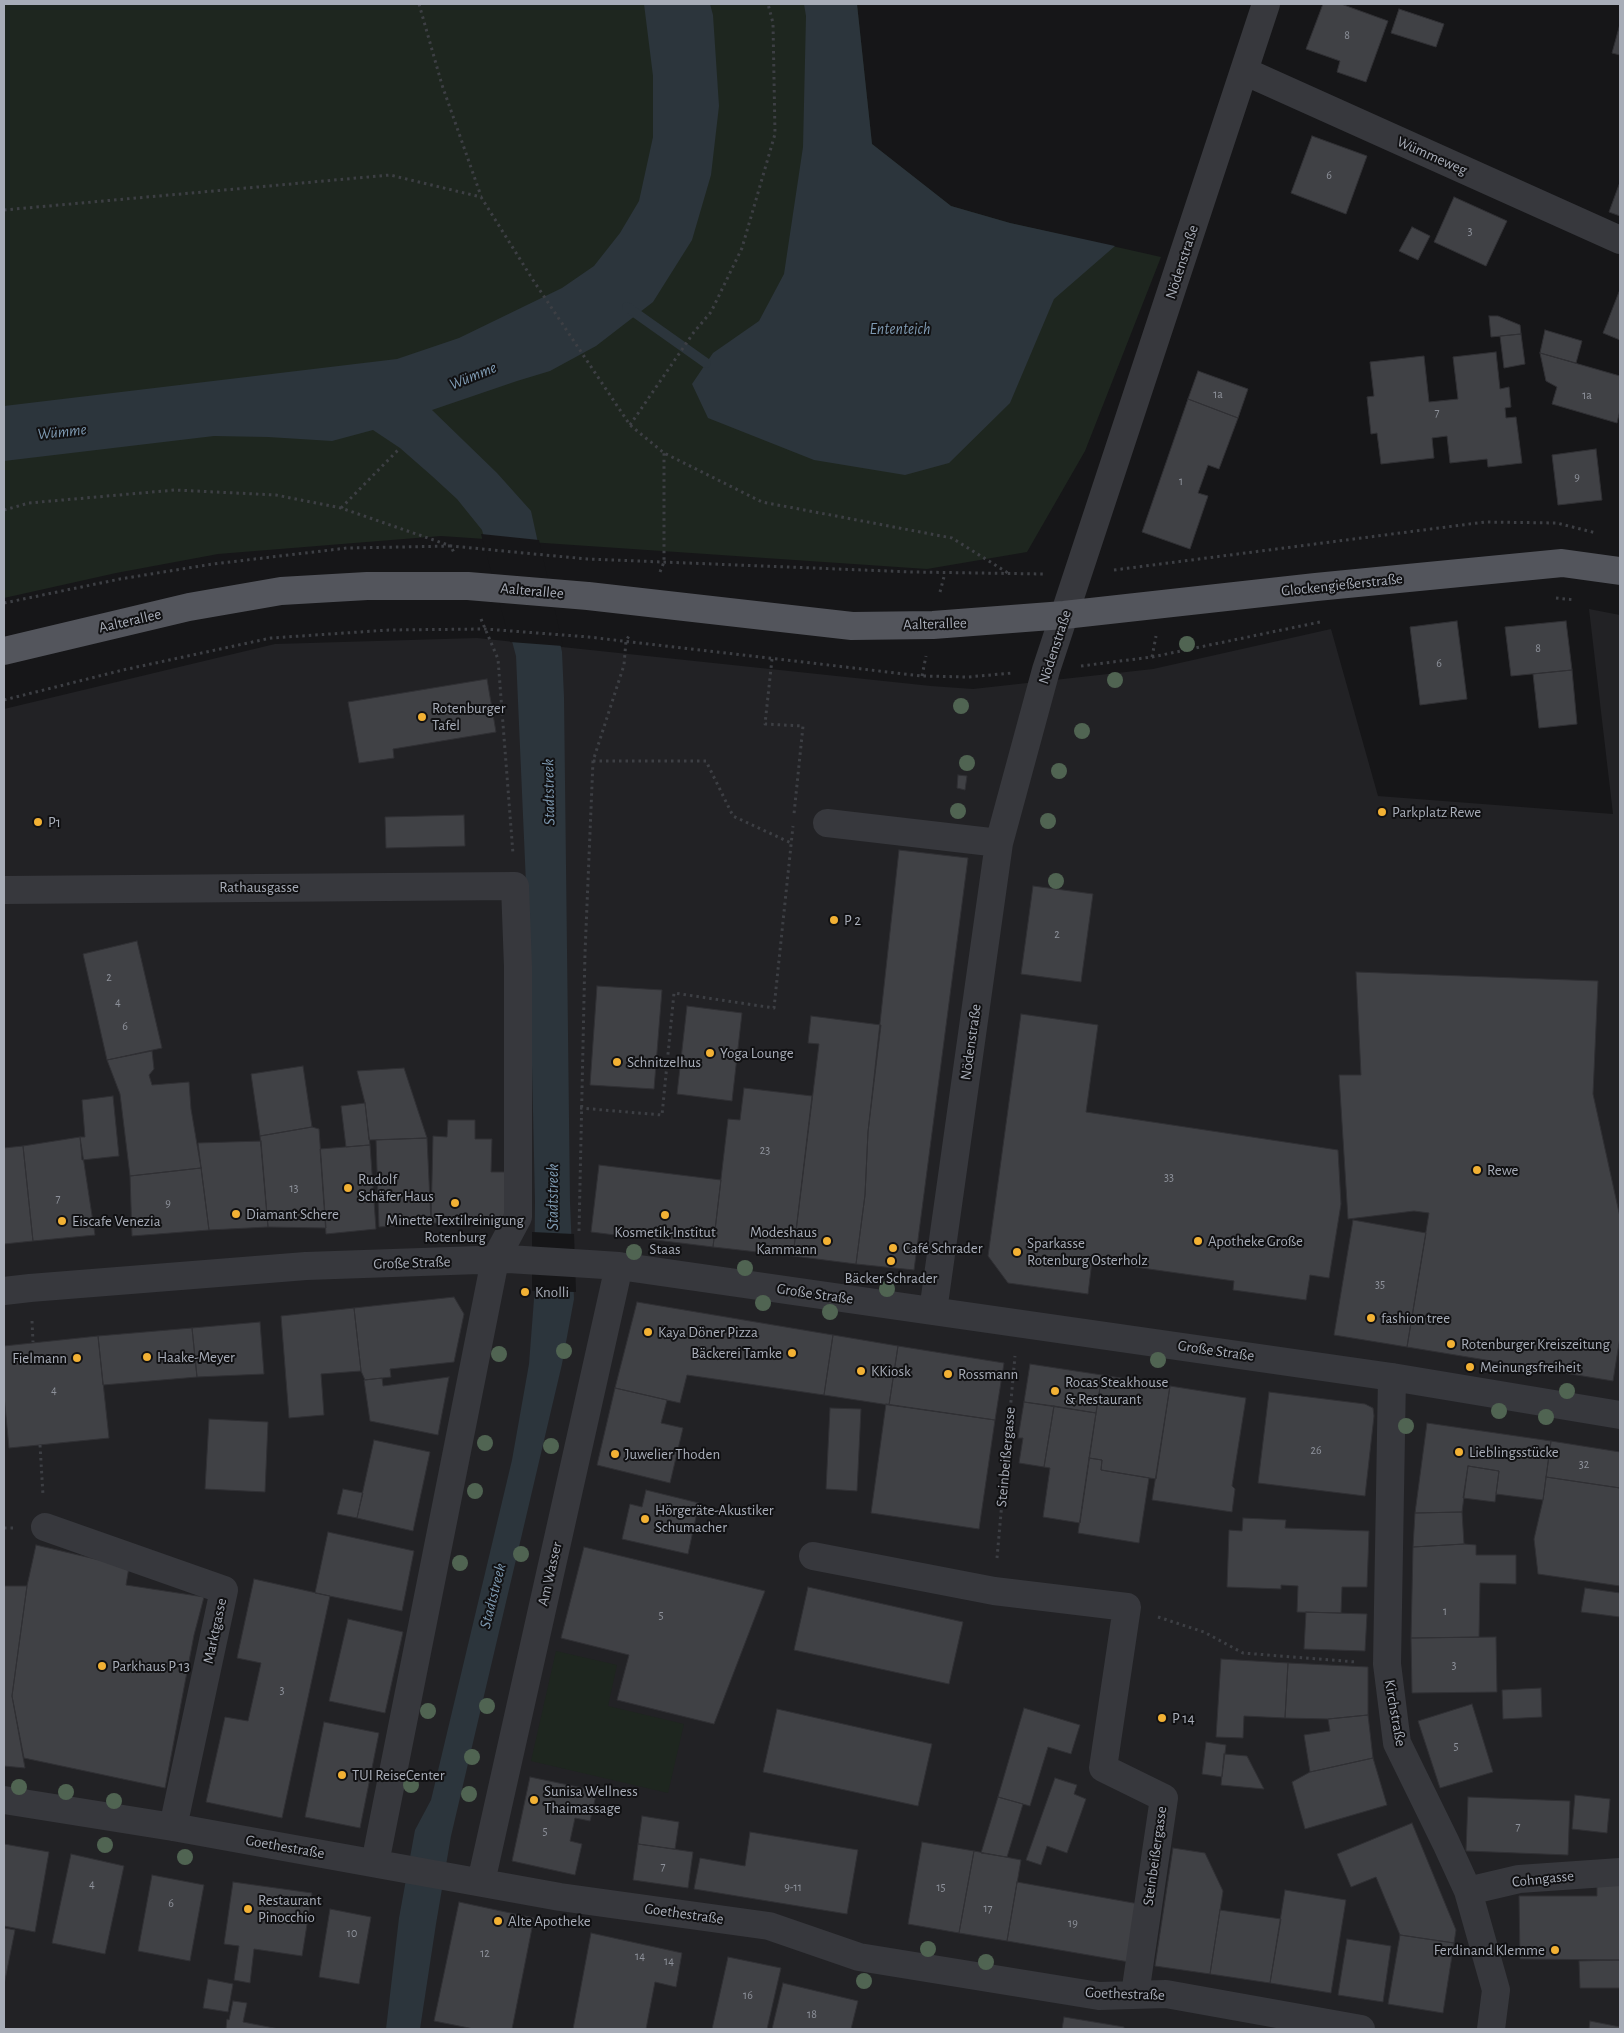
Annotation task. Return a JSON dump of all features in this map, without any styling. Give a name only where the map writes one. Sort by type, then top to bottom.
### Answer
[{"type":"main road","name":"Glockengießerstraße","points":[[1064,616],[1316,587],[1562,563],[1620,571]]},
{"type":"main road","name":"Aalterallee","points":[[4,651],[189,607],[281,591],[367,586],[468,586],[646,602],[852,626],[933,626],[1064,616]]},
{"type":"street","name":"Nödenstraße","points":[[933,1311],[998,843],[1046,670],[1266,4]]},
{"type":"street","name":"Wümmeweg","points":[[1244,71],[1620,240]]},
{"type":"street","points":[[827,823],[998,843]]},
{"type":"street","points":[[388,1865],[502,1260],[518,1217],[518,967],[515,886]]},
{"type":"street","name":"Rathausgasse","points":[[4,890],[515,886]]},
{"type":"street","name":"Große Straße","points":[[4,1292],[30,1288],[306,1266],[502,1260],[620,1266],[1392,1377],[1620,1415]]},
{"type":"street","name":"Am Wasser","points":[[470,1880],[620,1266]]},
{"type":"street","name":"Kirchstraße","points":[[1392,1377],[1387,1664],[1396,1743],[1446,1843],[1468,1892],[1496,1990],[1491,2029]]},
{"type":"street","name":"Marktgasse","points":[[45,1527],[224,1590],[204,1637],[173,1827]]},
{"type":"street","points":[[813,1556],[994,1592],[1127,1607]]},
{"type":"street","name":"Steinbeißergasse","points":[[1127,1607],[1102,1768],[1164,1798],[1135,1994]]},
{"type":"street","name":"Goethestraße","points":[[4,1800],[173,1827],[560,1896],[769,1926],[859,1957],[1099,1996],[1166,1994],[1361,2029]]},
{"type":"street","name":"Cohngasse","points":[[1468,1892],[1519,1879],[1620,1872]]},
{"type":"path","points":[[419,4],[442,85],[481,197],[599,382],[630,425],[664,453],[762,502],[952,538],[1008,574]]},
{"type":"path","points":[[630,425],[694,332],[711,312],[742,248],[775,134],[773,23],[768,4]]},
{"type":"path","points":[[4,210],[390,175],[481,197]]},
{"type":"path","points":[[341,508],[400,448]]},
{"type":"path","points":[[583,1264],[580,1108],[593,761],[624,665],[626,641],[664,562],[664,453]]},
{"type":"path","points":[[4,510],[29,503],[175,490],[276,495],[341,508],[451,546],[587,559]]},
{"type":"path","points":[[485,629],[498,659],[515,886]]},
{"type":"path","points":[[4,700],[123,670],[271,638],[389,630],[485,629],[589,637]]},
{"type":"path","points":[[580,1108],[662,1115],[674,993],[774,1008],[804,726],[766,724],[772,659]]},
{"type":"path","points":[[593,761],[706,761],[733,816],[791,843]]},
{"type":"path","name":"Steinbeißergasse","points":[[994,1592],[1018,1322]]},
{"type":"path","points":[[40,1445],[45,1527]]},
{"type":"path","points":[[1127,1607],[1204,1632],[1242,1653],[1387,1664]]},
{"type":"shaded area","points":[[4,4],[857,4],[872,144],[951,206],[1010,223],[1161,257],[1085,451],[1027,552],[927,569],[441,536],[218,554],[116,573],[4,598]]},
{"type":"shaded area","points":[[1589,609],[1620,615],[1620,2029],[4,2029],[4,709],[275,644],[477,638],[973,689],[1153,669],[1331,629],[1378,796],[1613,814]]},
{"type":"shaded area","points":[[556,1651],[617,1665],[608,1706],[684,1724],[668,1793],[531,1761]]},
{"type":"water","points":[[644,4],[710,4],[713,15],[719,106],[711,175],[692,240],[653,302],[596,346],[550,371],[432,410],[497,473],[531,511],[562,652],[570,1202],[574,1299],[562,1364],[451,1836],[420,2029],[386,2029],[399,1918],[415,1830],[431,1800],[512,1460],[529,1364],[534,1299],[535,1202],[530,975],[516,656],[482,530],[457,499],[432,476],[400,448],[373,430],[332,441],[214,436],[4,461],[4,406],[397,359],[459,338],[562,288],[594,266],[620,233],[639,201],[653,137],[653,76]]},
{"type":"water","name":"Ententeich","points":[[804,4],[857,4],[872,144],[951,206],[1010,223],[1115,246],[1054,299],[1010,403],[949,463],[905,475],[814,460],[708,418],[692,384],[713,353],[759,321],[784,274],[803,147],[806,16]]},
{"type":"pier","points":[[481,534],[539,540],[563,646],[510,642]]},
{"type":"pier","points":[[532,1232],[574,1234],[576,1292],[532,1291]]},
{"type":"building","points":[[1323,4],[1341,4],[1388,21],[1366,82],[1337,72],[1340,61],[1306,49]]},
{"type":"building","points":[[1399,9],[1444,24],[1436,47],[1391,33]]},
{"type":"building","points":[[1620,24],[1620,55],[1612,53]]},
{"type":"building","points":[[1312,136],[1367,156],[1346,214],[1291,193]]},
{"type":"building","points":[[1620,182],[1620,216],[1609,212]]},
{"type":"building","points":[[1454,197],[1507,221],[1486,266],[1434,242]]},
{"type":"building","points":[[1412,227],[1430,236],[1418,260],[1399,251]]},
{"type":"building","points":[[1620,292],[1620,340],[1603,333]]},
{"type":"building","points":[[1489,316],[1498,316],[1520,325],[1521,334],[1491,337]]},
{"type":"building","points":[[1545,330],[1582,341],[1576,363],[1540,353]]},
{"type":"building","points":[[1521,334],[1525,364],[1504,368],[1500,336]]},
{"type":"building","points":[[1496,352],[1500,389],[1509,387],[1511,407],[1505,408],[1506,418],[1516,417],[1522,463],[1488,467],[1487,459],[1450,463],[1447,436],[1432,438],[1434,458],[1381,464],[1377,433],[1371,434],[1367,397],[1374,396],[1370,362],[1424,356],[1429,402],[1458,399],[1453,357]]},
{"type":"building","points":[[1540,353],[1620,376],[1620,410],[1617,423],[1552,404],[1557,387],[1546,381]]},
{"type":"building","points":[[1198,371],[1248,389],[1238,418],[1188,399]]},
{"type":"building","points":[[1188,399],[1238,418],[1219,469],[1208,465],[1198,493],[1208,496],[1190,549],[1142,532]]},
{"type":"building","points":[[1596,449],[1602,500],[1558,505],[1552,455]]},
{"type":"building","points":[[1457,621],[1467,699],[1420,705],[1410,627]]},
{"type":"building","points":[[1566,621],[1572,670],[1511,676],[1505,627]]},
{"type":"building","points":[[1572,670],[1577,724],[1539,728],[1533,674]]},
{"type":"building","name":"Rotenburger Tafel","points":[[487,679],[496,732],[393,749],[394,758],[359,763],[348,702]]},
{"type":"building","points":[[958,775],[967,776],[965,790],[957,788]]},
{"type":"building","points":[[464,815],[465,846],[386,848],[385,817]]},
{"type":"building","points":[[899,850],[968,858],[914,1270],[856,1264],[865,1195],[868,1132]]},
{"type":"building","points":[[1033,886],[1093,894],[1081,982],[1021,974]]},
{"type":"building","points":[[137,941],[162,1048],[107,1060],[83,954]]},
{"type":"building","name":"Rewe","points":[[1356,972],[1598,981],[1593,1094],[1620,1217],[1620,1337],[1613,1381],[1407,1347],[1429,1213],[1414,1211],[1348,1219],[1339,1075],[1361,1075]]},
{"type":"building","points":[[597,986],[662,990],[654,1089],[590,1085]]},
{"type":"building","name":"Yoga Lounge","points":[[687,1006],[742,1013],[732,1101],[677,1094]]},
{"type":"building","points":[[1021,1014],[1098,1025],[1086,1112],[1338,1150],[1341,1204],[1329,1278],[1310,1275],[1306,1300],[1233,1290],[1234,1281],[1092,1261],[1088,1294],[1008,1283],[988,1256]]},
{"type":"building","points":[[811,1016],[881,1025],[868,1132],[865,1195],[856,1264],[793,1256],[819,1044],[808,1043]]},
{"type":"building","points":[[152,1051],[154,1069],[149,1075],[152,1085],[189,1082],[191,1109],[201,1168],[130,1176],[120,1094],[107,1060]]},
{"type":"building","points":[[303,1066],[312,1127],[260,1136],[251,1074]]},
{"type":"building","points":[[404,1068],[427,1138],[369,1140],[365,1103],[357,1071]]},
{"type":"building","points":[[744,1088],[812,1096],[793,1256],[713,1247],[728,1119],[740,1120]]},
{"type":"building","points":[[113,1096],[119,1156],[82,1160],[80,1137],[85,1137],[82,1100]]},
{"type":"building","points":[[365,1103],[370,1145],[346,1147],[341,1106]]},
{"type":"building","points":[[448,1120],[475,1120],[475,1139],[492,1139],[491,1172],[510,1172],[509,1225],[431,1223],[433,1136],[447,1137]]},
{"type":"building","points":[[312,1127],[319,1129],[326,1228],[268,1227],[260,1136]]},
{"type":"building","points":[[80,1137],[95,1235],[33,1241],[23,1146]]},
{"type":"building","points":[[427,1138],[431,1223],[379,1227],[376,1140]]},
{"type":"building","points":[[261,1141],[268,1227],[209,1230],[198,1143]]},
{"type":"building","name":"Rudolf Schäfer Haus","points":[[370,1145],[376,1229],[326,1234],[320,1149]]},
{"type":"building","points":[[23,1146],[33,1241],[4,1244],[4,1148]]},
{"type":"building","points":[[599,1165],[721,1180],[713,1247],[591,1232]]},
{"type":"building","points":[[201,1168],[209,1230],[132,1236],[130,1176]]},
{"type":"building","points":[[1353,1220],[1426,1233],[1407,1347],[1334,1335]]},
{"type":"building","points":[[454,1297],[464,1314],[454,1362],[390,1369],[391,1377],[365,1380],[361,1371],[354,1308]]},
{"type":"building","points":[[637,1302],[833,1335],[824,1395],[687,1375],[680,1403],[615,1388]]},
{"type":"building","points":[[354,1308],[361,1371],[321,1374],[324,1415],[289,1418],[281,1316]]},
{"type":"building","points":[[260,1322],[264,1374],[197,1377],[192,1328]]},
{"type":"building","name":"Haake-Meyer","points":[[192,1328],[197,1377],[103,1385],[98,1336]]},
{"type":"building","name":"KKiosk","points":[[833,1335],[898,1346],[889,1405],[824,1395]]},
{"type":"building","points":[[98,1336],[109,1438],[9,1448],[4,1395],[4,1346]]},
{"type":"building","points":[[898,1346],[1004,1363],[995,1420],[889,1405]]},
{"type":"building","points":[[1030,1364],[1102,1375],[1096,1413],[1024,1402]]},
{"type":"building","points":[[1102,1375],[1170,1386],[1156,1479],[1101,1470],[1102,1460],[1089,1458]]},
{"type":"building","points":[[449,1377],[438,1435],[370,1421],[364,1380],[382,1378],[383,1386]]},
{"type":"building","points":[[1170,1386],[1246,1398],[1232,1486],[1235,1489],[1232,1512],[1152,1500]]},
{"type":"building","points":[[615,1388],[667,1400],[661,1423],[683,1428],[670,1483],[597,1465]]},
{"type":"building","points":[[1269,1392],[1365,1404],[1373,1408],[1374,1416],[1365,1496],[1258,1483]]},
{"type":"building","points":[[1024,1402],[1054,1406],[1044,1467],[1019,1463],[1023,1438],[1018,1438]]},
{"type":"building","points":[[886,1404],[995,1420],[979,1529],[871,1513]]},
{"type":"building","points":[[1054,1406],[1096,1413],[1080,1523],[1043,1517],[1050,1468],[1044,1467]]},
{"type":"building","points":[[830,1408],[861,1409],[857,1491],[826,1489]]},
{"type":"building","points":[[209,1419],[268,1422],[265,1492],[205,1489]]},
{"type":"building","points":[[1427,1423],[1551,1441],[1543,1500],[1496,1494],[1499,1471],[1468,1466],[1462,1512],[1415,1513]]},
{"type":"building","points":[[374,1440],[430,1452],[413,1531],[357,1518]]},
{"type":"building","points":[[1551,1441],[1620,1452],[1620,1488],[1546,1477]]},
{"type":"building","points":[[1089,1458],[1102,1460],[1101,1470],[1149,1478],[1139,1543],[1078,1533]]},
{"type":"building","points":[[1468,1466],[1499,1471],[1495,1502],[1463,1498]]},
{"type":"building","points":[[1546,1477],[1620,1488],[1620,1586],[1538,1574],[1534,1539]]},
{"type":"building","points":[[343,1489],[363,1493],[357,1518],[337,1514]]},
{"type":"building","points":[[646,1490],[699,1503],[688,1554],[622,1539],[630,1504],[642,1507]]},
{"type":"building","points":[[1462,1512],[1464,1544],[1413,1547],[1415,1513]]},
{"type":"building","points":[[1243,1518],[1286,1520],[1285,1528],[1369,1531],[1367,1587],[1342,1587],[1341,1613],[1297,1612],[1298,1586],[1281,1585],[1281,1589],[1227,1587],[1229,1530],[1242,1531]]},
{"type":"building","points":[[328,1532],[414,1551],[402,1611],[315,1593]]},
{"type":"building","name":"Parkhaus P 13","points":[[36,1545],[129,1567],[126,1585],[204,1597],[194,1635],[165,1788],[24,1758],[12,1696],[27,1586]]},
{"type":"building","points":[[1476,1545],[1476,1555],[1516,1555],[1516,1584],[1480,1583],[1479,1637],[1411,1638],[1413,1547]]},
{"type":"building","points":[[584,1547],[765,1591],[714,1724],[617,1700],[629,1655],[561,1638]]},
{"type":"building","points":[[254,1579],[330,1596],[282,1818],[206,1802],[225,1717],[248,1721],[261,1663],[237,1658]]},
{"type":"building","points":[[4,1586],[27,1586],[12,1696],[25,1768],[4,1766]]},
{"type":"building","points":[[808,1587],[963,1622],[949,1684],[794,1650]]},
{"type":"building","points":[[1585,1588],[1620,1593],[1620,1617],[1581,1612]]},
{"type":"building","points":[[1306,1612],[1367,1614],[1365,1651],[1304,1649]]},
{"type":"building","points":[[348,1619],[403,1632],[385,1713],[329,1701]]},
{"type":"building","points":[[1496,1637],[1497,1692],[1412,1693],[1411,1638]]},
{"type":"building","points":[[1221,1659],[1288,1663],[1285,1718],[1244,1716],[1243,1738],[1216,1737]]},
{"type":"building","points":[[1288,1663],[1368,1667],[1368,1715],[1328,1719],[1285,1718]]},
{"type":"building","points":[[1541,1688],[1542,1717],[1503,1719],[1502,1690]]},
{"type":"building","points":[[1472,1704],[1493,1772],[1440,1788],[1418,1721]]},
{"type":"building","points":[[1024,1708],[1080,1725],[1071,1754],[1048,1747],[1030,1806],[998,1797]]},
{"type":"building","points":[[777,1709],[932,1744],[918,1806],[763,1772]]},
{"type":"building","points":[[1368,1715],[1373,1758],[1310,1772],[1304,1735],[1330,1731],[1328,1719]]},
{"type":"building","name":"TUI ReiseCenter","points":[[324,1722],[379,1733],[360,1828],[305,1817]]},
{"type":"building","points":[[1206,1742],[1226,1745],[1222,1777],[1202,1774]]},
{"type":"building","points":[[1224,1754],[1247,1756],[1264,1789],[1221,1785]]},
{"type":"building","points":[[1373,1758],[1387,1805],[1305,1829],[1292,1782],[1310,1772]]},
{"type":"building","points":[[530,1777],[597,1791],[590,1821],[575,1818],[570,1841],[582,1844],[575,1875],[512,1861]]},
{"type":"building","points":[[1055,1778],[1077,1785],[1074,1794],[1086,1799],[1067,1853],[1047,1846],[1041,1865],[1026,1860]]},
{"type":"building","points":[[1575,1795],[1610,1799],[1607,1833],[1572,1829]]},
{"type":"building","points":[[998,1797],[1023,1804],[1007,1857],[981,1853]]},
{"type":"building","points":[[1468,1797],[1570,1801],[1568,1855],[1466,1851]]},
{"type":"building","points":[[642,1816],[679,1822],[675,1849],[638,1844]]},
{"type":"building","points":[[1412,1823],[1456,1930],[1454,1943],[1400,1935],[1376,1877],[1351,1887],[1337,1854]]},
{"type":"building","points":[[750,1832],[858,1850],[847,1914],[694,1889],[700,1858],[745,1866]]},
{"type":"building","points":[[922,1842],[974,1851],[959,1933],[908,1924]]},
{"type":"building","points":[[4,1844],[49,1852],[35,1932],[4,1926]]},
{"type":"building","points":[[638,1844],[693,1852],[688,1888],[633,1880]]},
{"type":"building","points":[[1173,1848],[1205,1853],[1223,1891],[1210,1974],[1155,1966]]},
{"type":"building","points":[[974,1851],[1021,1860],[1007,1941],[959,1933]]},
{"type":"building","points":[[71,1854],[124,1866],[105,1954],[52,1943]]},
{"type":"building","points":[[152,1875],[204,1885],[190,1961],[138,1951]]},
{"type":"building","points":[[1597,1880],[1620,1880],[1620,1960],[1520,1959],[1519,1896],[1597,1896]]},
{"type":"building","points":[[233,1882],[312,1893],[302,1956],[254,1949],[250,1983],[234,1980],[239,1946],[224,1944]]},
{"type":"building","points":[[1017,1882],[1139,1904],[1129,1962],[1007,1941]]},
{"type":"building","points":[[1285,1890],[1346,1900],[1331,1993],[1270,1983]]},
{"type":"building","points":[[459,1902],[534,1918],[512,2029],[474,2029],[434,2021]]},
{"type":"building","points":[[330,1909],[371,1917],[359,1984],[319,1977]]},
{"type":"building","points":[[1220,1910],[1281,1919],[1270,1983],[1210,1974]]},
{"type":"building","points":[[4,1928],[15,1930],[4,1985]]},
{"type":"building","points":[[591,1933],[682,1953],[676,1987],[655,1982],[646,2029],[573,2029]]},
{"type":"building","points":[[1400,1935],[1454,1943],[1443,2013],[1388,2004]]},
{"type":"building","points":[[1347,1939],[1391,1946],[1383,2002],[1338,1995]]},
{"type":"building","points":[[728,1957],[781,1968],[767,2029],[712,2029]]},
{"type":"building","points":[[1620,1960],[1620,1988],[1580,1988],[1579,1961]]},
{"type":"building","points":[[208,1979],[233,1984],[228,2012],[203,2008]]},
{"type":"building","points":[[783,1983],[858,2001],[851,2029],[772,2029]]},
{"type":"building","points":[[233,2001],[247,2003],[243,2022],[279,2029],[226,2029]]},
{"type":"building","points":[[1064,2017],[1124,2027],[1124,2029],[1062,2029]]},
{"type":"building","points":[[1590,2021],[1620,2027],[1620,2029],[1589,2029]]},
{"type":"waterway","points":[[627,307],[706,363]]},
{"type":"place","name":"Rotenburger Tafel","points":[[422,717]]},
{"type":"place","name":"Parkplatz Rewe","points":[[1382,812]]},
{"type":"place","name":"P1","points":[[38,822]]},
{"type":"place","name":"P 2","points":[[834,920]]},
{"type":"place","name":"Yoga Lounge","points":[[710,1053]]},
{"type":"place","name":"Schnitzelhus","points":[[617,1062]]},
{"type":"place","name":"Rewe","points":[[1477,1170]]},
{"type":"place","name":"Rudolf Schäfer Haus","points":[[348,1188]]},
{"type":"place","name":"Minette Textilreinigung Rotenburg","points":[[455,1203]]},
{"type":"place","name":"Diamant Schere","points":[[236,1214]]},
{"type":"place","name":"Kosmetik-Institut Staas","points":[[665,1215]]},
{"type":"place","name":"Eiscafe Venezia","points":[[62,1221]]},
{"type":"place","name":"Modeshaus Kammann","points":[[827,1241]]},
{"type":"place","name":"Apotheke Große","points":[[1198,1241]]},
{"type":"place","name":"Café Schrader","points":[[893,1248]]},
{"type":"place","name":"Sparkasse Rotenburg Osterholz","points":[[1017,1252]]},
{"type":"place","name":"Bäcker Schrader","points":[[891,1261]]},
{"type":"place","name":"Knolli","points":[[525,1292]]},
{"type":"place","name":"fashion tree","points":[[1371,1318]]},
{"type":"place","name":"Kaya Döner Pizza","points":[[648,1332]]},
{"type":"place","name":"Rotenburger Kreiszeitung","points":[[1451,1344]]},
{"type":"place","name":"Bäckerei Tamke","points":[[792,1353]]},
{"type":"place","name":"Haake-Meyer","points":[[147,1357]]},
{"type":"place","name":"Fielmann","points":[[77,1358]]},
{"type":"place","name":"Meinungsfreiheit","points":[[1470,1367]]},
{"type":"place","name":"KKiosk","points":[[861,1371]]},
{"type":"place","name":"Rossmann","points":[[948,1374]]},
{"type":"place","name":"Rocas Steakhouse & Restaurant","points":[[1055,1391]]},
{"type":"place","name":"Lieblingsstücke","points":[[1459,1452]]},
{"type":"place","name":"Juwelier Thoden","points":[[615,1454]]},
{"type":"place","name":"Hörgeräte-Akustiker Schumacher","points":[[645,1519]]},
{"type":"place","name":"Parkhaus P 13","points":[[102,1666]]},
{"type":"place","name":"P 14","points":[[1162,1718]]},
{"type":"place","name":"TUI ReiseCenter","points":[[342,1775]]},
{"type":"place","name":"Sunisa Wellness Thaimassage","points":[[534,1800]]},
{"type":"place","name":"Restaurant Pinocchio","points":[[248,1909]]},
{"type":"place","name":"Alte Apotheke","points":[[498,1921]]},
{"type":"place","name":"Ferdinand Klemme","points":[[1555,1950]]},
{"type":"water label","name":"Wümme","points":[[473,376]]},
{"type":"water label","name":"Wümme","points":[[62,432]]},
{"type":"water label","name":"Stadtstreek","points":[[549,792]]},
{"type":"water label","name":"Stadtstreek","points":[[553,1197]]},
{"type":"water label","name":"Stadtstreek","points":[[493,1596]]}]
